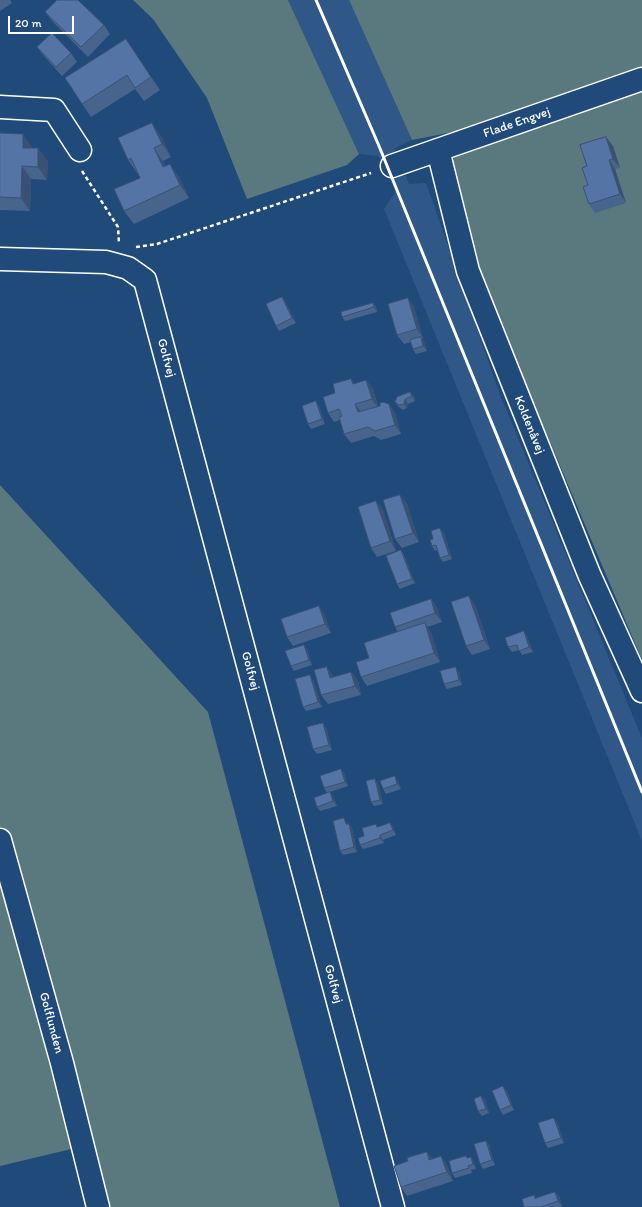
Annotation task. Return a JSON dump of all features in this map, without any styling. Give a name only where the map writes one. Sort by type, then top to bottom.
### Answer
[{"type":"street","name":"Flade Engvej","points":[[392,166],[642,80]]},
{"type":"street","points":[[0,107],[54,110],[80,150]]},
{"type":"street","name":"Koldenåvej","points":[[438,150],[468,271],[589,574],[642,691]]},
{"type":"street","name":"Golfvej","points":[[0,259],[106,262],[128,268],[145,280],[393,1207]]},
{"type":"street","name":"Golflunden","points":[[0,840],[62,1063],[98,1207]]},
{"type":"path","points":[[80,150],[75,160],[118,227],[119,245],[114,244]]},
{"type":"path","points":[[135,247],[157,244],[392,166]]},
{"type":"shaded area","points":[[288,0],[349,0],[412,140],[395,148],[409,184],[426,183],[499,392],[642,738],[642,841],[384,209],[396,191],[378,156],[359,154]]},
{"type":"green space","points":[[133,0],[288,0],[359,154],[347,165],[247,199],[207,98],[153,19]]},
{"type":"green space","points":[[349,0],[642,0],[642,73],[453,132],[412,140]]},
{"type":"green space","points":[[642,90],[642,660],[534,404],[480,268],[450,167],[456,152]]},
{"type":"green space","points":[[0,485],[208,712],[340,1207],[107,1207],[88,1145],[0,1166]]},
{"type":"building","points":[[57,0],[78,0],[104,25],[81,47],[45,12]]},
{"type":"building","points":[[52,33],[71,53],[56,67],[37,47]]},
{"type":"building","points":[[126,39],[151,77],[135,88],[127,75],[82,104],[65,78]]},
{"type":"building","points":[[152,123],[162,144],[154,148],[163,167],[170,164],[180,185],[124,211],[114,189],[140,178],[131,158],[128,160],[118,138]]},
{"type":"building","points":[[0,133],[23,134],[23,148],[38,148],[38,167],[22,166],[21,198],[0,197]]},
{"type":"building","points":[[606,137],[613,159],[609,160],[620,194],[589,204],[583,187],[588,185],[582,168],[587,166],[580,145]]},
{"type":"building","points":[[282,297],[292,318],[276,326],[266,304]]},
{"type":"building","points":[[408,298],[417,329],[397,335],[388,304]]},
{"type":"building","points":[[373,303],[374,307],[342,317],[341,312]]},
{"type":"building","points":[[421,337],[423,346],[413,349],[410,340]]},
{"type":"building","points":[[351,379],[353,384],[366,380],[372,399],[355,404],[358,412],[380,406],[380,403],[383,402],[389,404],[395,425],[375,431],[368,427],[344,434],[339,417],[342,416],[339,409],[328,413],[323,397],[335,393],[333,384]]},
{"type":"building","points":[[410,392],[412,396],[405,399],[404,404],[399,405],[395,402],[397,397]]},
{"type":"building","points":[[316,401],[322,419],[308,424],[302,406]]},
{"type":"building","points":[[400,495],[413,533],[395,539],[383,500]]},
{"type":"building","points":[[376,501],[390,541],[371,548],[358,507]]},
{"type":"building","points":[[440,528],[449,555],[440,558],[436,545],[432,546],[430,540],[433,539],[431,531]]},
{"type":"building","points":[[401,550],[412,579],[397,584],[386,556]]},
{"type":"building","points":[[469,596],[484,640],[466,646],[451,602]]},
{"type":"building","points":[[431,599],[435,613],[395,627],[390,613]]},
{"type":"building","points":[[319,606],[325,624],[287,637],[281,619]]},
{"type":"building","points":[[425,623],[434,653],[361,677],[356,662],[369,658],[364,643]]},
{"type":"building","points":[[524,631],[529,647],[519,651],[517,645],[508,647],[505,638]]},
{"type":"building","points":[[304,645],[309,660],[291,666],[285,651]]},
{"type":"building","points":[[327,667],[330,678],[351,672],[355,686],[321,695],[314,670]]},
{"type":"building","points":[[456,667],[459,680],[444,684],[440,671]]},
{"type":"building","points":[[310,675],[318,702],[303,707],[295,679]]},
{"type":"building","points":[[323,723],[329,745],[313,749],[307,727]]},
{"type":"building","points":[[341,769],[345,782],[324,788],[320,776]]},
{"type":"building","points":[[395,776],[397,784],[383,789],[380,781]]},
{"type":"building","points":[[375,779],[380,800],[371,802],[366,781]]},
{"type":"building","points":[[330,792],[333,801],[317,807],[314,798]]},
{"type":"building","points":[[344,818],[346,824],[349,824],[354,847],[340,851],[333,821]]},
{"type":"building","points":[[390,823],[393,830],[380,835],[380,838],[360,845],[358,838],[364,836],[362,828],[376,824],[377,827]]},
{"type":"building","points":[[503,1086],[511,1105],[500,1110],[492,1091]]},
{"type":"building","points":[[481,1096],[486,1109],[478,1111],[474,1099]]},
{"type":"building","points":[[554,1118],[561,1138],[545,1143],[538,1123]]},
{"type":"building","points":[[486,1141],[492,1160],[480,1164],[474,1144]]},
{"type":"building","points":[[427,1152],[429,1160],[441,1156],[447,1172],[401,1187],[394,1166],[408,1161],[407,1158]]},
{"type":"building","points":[[466,1156],[467,1158],[471,1157],[473,1164],[468,1166],[469,1168],[452,1173],[449,1161]]},
{"type":"building","points":[[555,1192],[558,1201],[541,1207],[524,1207],[522,1199],[534,1195],[535,1198]]},
{"type":"railway","points":[[316,0],[379,146],[642,792]]}]
